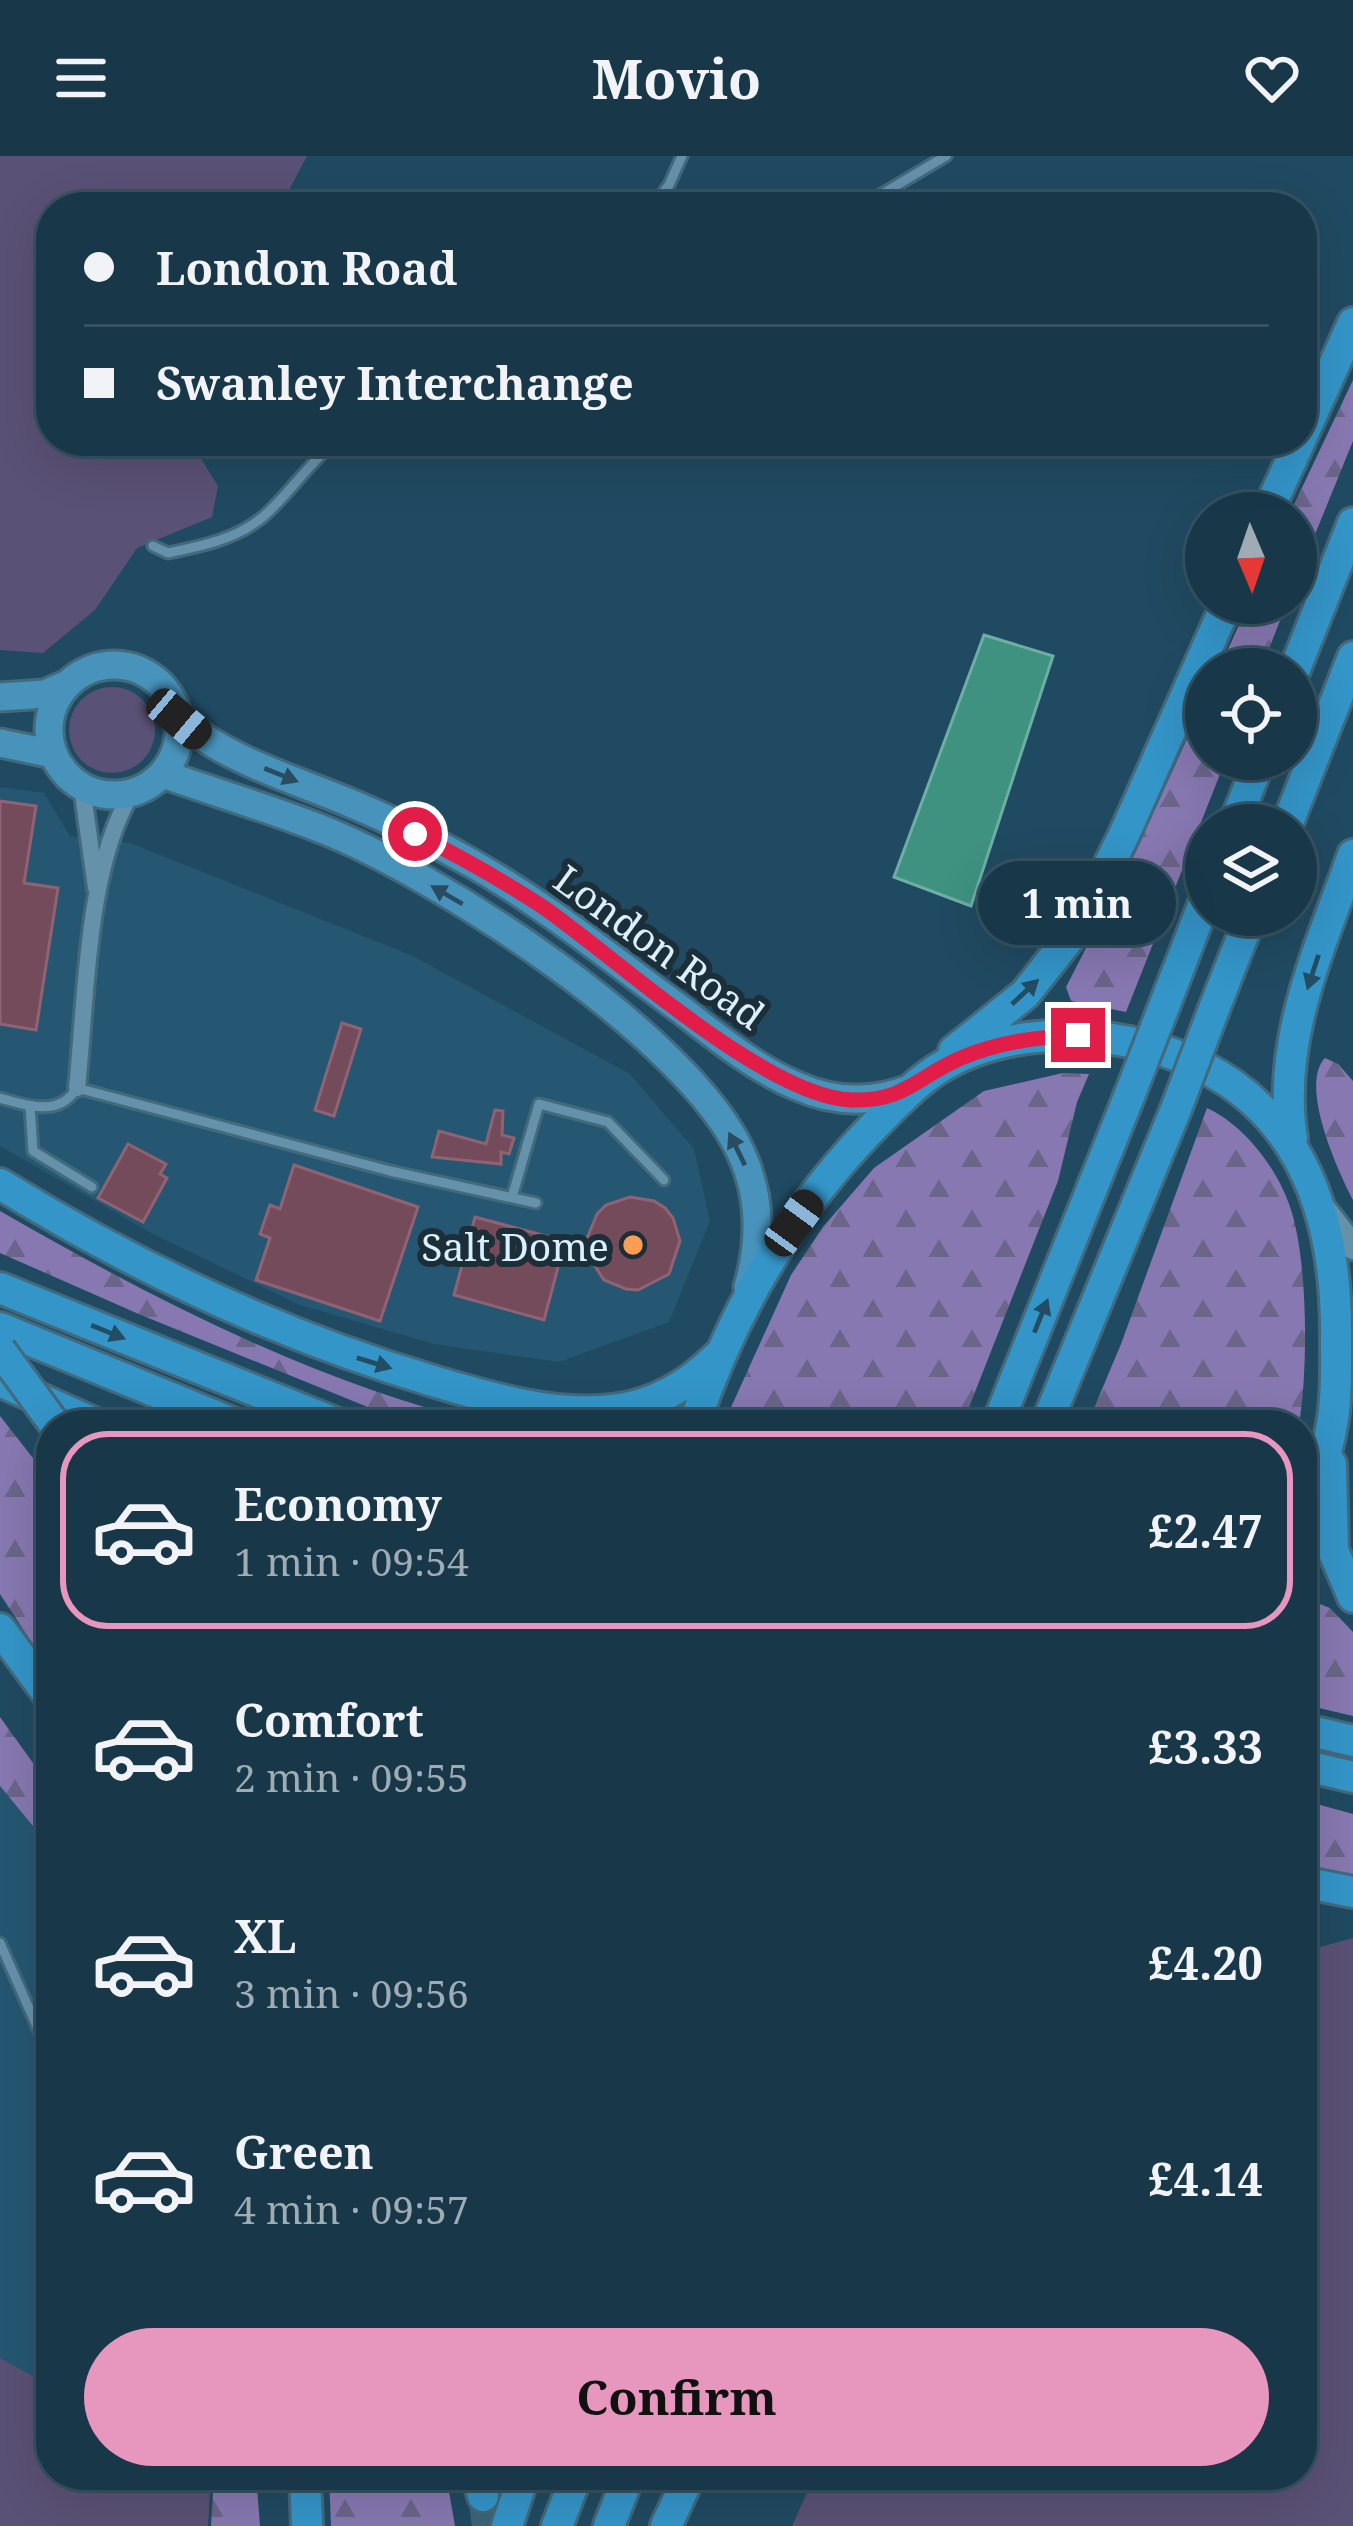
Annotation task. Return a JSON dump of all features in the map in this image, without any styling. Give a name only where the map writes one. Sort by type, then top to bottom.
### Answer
[{"type":"highway","points":[[1317,403],[1353,323]]},
{"type":"highway","points":[[1277,492],[1293,456]]},
{"type":"highway","points":[[1303,648],[1353,523]]},
{"type":"highway","points":[[699,1410],[717,1357],[744,1303],[780,1242],[836,1165],[961,1044],[1025,994],[1078,927],[1218,624]]},
{"type":"highway","points":[[1294,804],[1353,657]]},
{"type":"highway","points":[[1292,1143],[1286,1086],[1293,1041],[1353,855]]},
{"type":"highway","points":[[1004,1410],[1191,936]]},
{"type":"highway","points":[[1052,1410],[1243,936]]},
{"type":"highway","points":[[926,1078],[986,1048],[1041,1036],[1110,1038],[1175,1056],[1259,1103],[1292,1143],[1321,1205],[1344,1392],[1317,1478]]},
{"type":"highway","points":[[0,1184],[120,1256],[230,1309],[350,1356],[469,1391],[565,1410]]},
{"type":"highway","points":[[0,1288],[303,1410]]},
{"type":"highway","points":[[0,1328],[200,1410]]},
{"type":"highway","points":[[0,1350],[44,1410]]},
{"type":"highway","points":[[613,1410],[676,1391],[717,1357]]},
{"type":"highway","points":[[0,1381],[65,1410]]},
{"type":"highway","points":[[1331,1434],[1333,1550],[1353,1597]]},
{"type":"highway","points":[[0,1629],[36,1678]]},
{"type":"highway","points":[[1317,1733],[1353,1741]]},
{"type":"highway","points":[[1317,1769],[1353,1777]]},
{"type":"highway","points":[[1317,1885],[1353,1892]]},
{"type":"highway","points":[[306,2490],[307,2526]]},
{"type":"highway","points":[[507,2526],[519,2490]]},
{"type":"highway","points":[[556,2526],[571,2490]]},
{"type":"highway","points":[[609,2526],[623,2490]]},
{"type":"highway","points":[[665,2526],[683,2490]]},
{"type":"main road","points":[[0,697],[45,694],[94,668],[127,666],[156,680],[174,704],[179,719],[177,749],[163,774],[130,794],[114,796],[82,787],[70,778],[53,754],[50,717],[68,684]]},
{"type":"main road","name":"London Road","points":[[179,719],[203,740],[235,756],[355,804],[472,863],[542,907],[777,1077],[823,1096],[847,1100],[885,1097],[926,1078]]},
{"type":"main road","points":[[0,743],[53,754]]},
{"type":"main road","name":"London Road","points":[[163,774],[322,829],[406,871],[513,933],[663,1054],[714,1112],[743,1156],[758,1212],[755,1262],[744,1303]]},
{"type":"main road","points":[[1321,1205],[1353,1247]]},
{"type":"street","points":[[82,787],[96,895]]},
{"type":"street","points":[[77,1088],[96,895],[118,816],[130,794]]},
{"type":"lane","points":[[664,192],[682,156]]},
{"type":"lane","points":[[885,192],[946,156]]},
{"type":"lane","points":[[153,546],[168,554],[236,534],[262,518],[317,456]]},
{"type":"lane","points":[[0,1098],[52,1107],[70,1100],[77,1088],[390,1171],[536,1202]]},
{"type":"lane","points":[[512,1197],[539,1105],[608,1122],[664,1180]]},
{"type":"lane","points":[[30,1106],[33,1151],[92,1187]]},
{"type":"lane","points":[[0,1943],[36,2024]]},
{"type":"shaded area","points":[[0,156],[307,156],[288,192],[36,192],[36,456],[199,456],[218,486],[212,517],[137,548],[95,610],[43,653],[0,650]]},
{"type":"shaded area","points":[[984,635],[1053,656],[971,906],[894,877]]},
{"type":"shaded area","points":[[112,687],[128,690],[142,700],[152,714],[152,746],[142,760],[128,770],[112,773],[96,770],[82,760],[72,746],[69,730],[72,714],[82,700],[96,690]]},
{"type":"shaded area","points":[[0,787],[44,793],[70,836],[130,843],[411,955],[630,1074],[694,1149],[710,1221],[669,1322],[559,1362],[434,1344],[300,1305],[151,1233],[0,1146]]},
{"type":"shaded area","points":[[0,1786],[36,1830],[36,2378],[0,2358]]},
{"type":"shaded area","points":[[1353,1938],[1353,2526],[792,2526],[808,2490],[1317,2490],[1317,1948]]},
{"type":"shaded area","points":[[0,2358],[36,2378],[36,2490],[210,2490],[208,2526],[0,2526]]},
{"type":"green space","points":[[1353,380],[1353,441],[1317,529],[1317,492],[1300,492]]},
{"type":"green space","points":[[1239,624],[1279,624],[1269,648],[1229,648]]},
{"type":"green space","points":[[1185,743],[1185,780],[1218,780],[1208,804],[1185,804],[1185,863],[1126,1012],[1071,1001],[1066,987]]},
{"type":"green space","points":[[1325,1058],[1338,1064],[1353,1081],[1353,1200],[1318,1107],[1318,1071]]},
{"type":"green space","points":[[1063,1073],[1089,1074],[1077,1102],[1058,1181],[968,1410],[730,1410],[791,1275],[823,1227],[874,1168],[984,1091]]},
{"type":"green space","points":[[1207,1108],[1235,1126],[1260,1152],[1292,1213],[1305,1319],[1301,1410],[1093,1410]]},
{"type":"green space","points":[[0,1211],[238,1336],[362,1387],[434,1410],[375,1410],[0,1253]]},
{"type":"green space","points":[[0,1416],[36,1462],[36,1649],[0,1594]]},
{"type":"green space","points":[[1317,1603],[1330,1608],[1353,1632],[1353,1716],[1317,1708]]},
{"type":"green space","points":[[0,1717],[36,1767],[36,1830],[0,1786]]},
{"type":"green space","points":[[1317,1804],[1353,1814],[1353,1877],[1317,1870]]},
{"type":"green space","points":[[213,2490],[257,2490],[260,2526],[211,2526]]},
{"type":"green space","points":[[330,2490],[449,2490],[455,2526],[331,2526]]},
{"type":"building","points":[[0,801],[36,806],[24,883],[58,888],[36,1030],[0,1024]]},
{"type":"building","points":[[342,1023],[361,1029],[334,1116],[315,1110]]},
{"type":"building","points":[[495,1110],[503,1111],[502,1135],[514,1138],[509,1154],[501,1152],[501,1164],[432,1157],[439,1131],[486,1144]]},
{"type":"building","points":[[128,1144],[166,1164],[160,1174],[167,1178],[143,1222],[98,1198]]},
{"type":"building","points":[[294,1165],[418,1207],[380,1321],[256,1280],[270,1238],[260,1234],[270,1205],[280,1209]]},
{"type":"building","name":"Salt Dome","points":[[630,1197],[665,1208],[680,1241],[669,1274],[638,1290],[604,1280],[583,1248],[597,1214],[606,1205]]},
{"type":"building","points":[[475,1217],[565,1241],[544,1320],[454,1295]]},
{"type":"tunnel","points":[[483,2496],[487,2526]]},
{"type":"place","name":"Salt Dome","points":[[633,1245]]},
{"type":"route","points":[[415,834],[542,907],[777,1077],[823,1096],[870,1100],[898,1094],[959,1058],[986,1048],[1041,1036],[1078,1035]]}]
